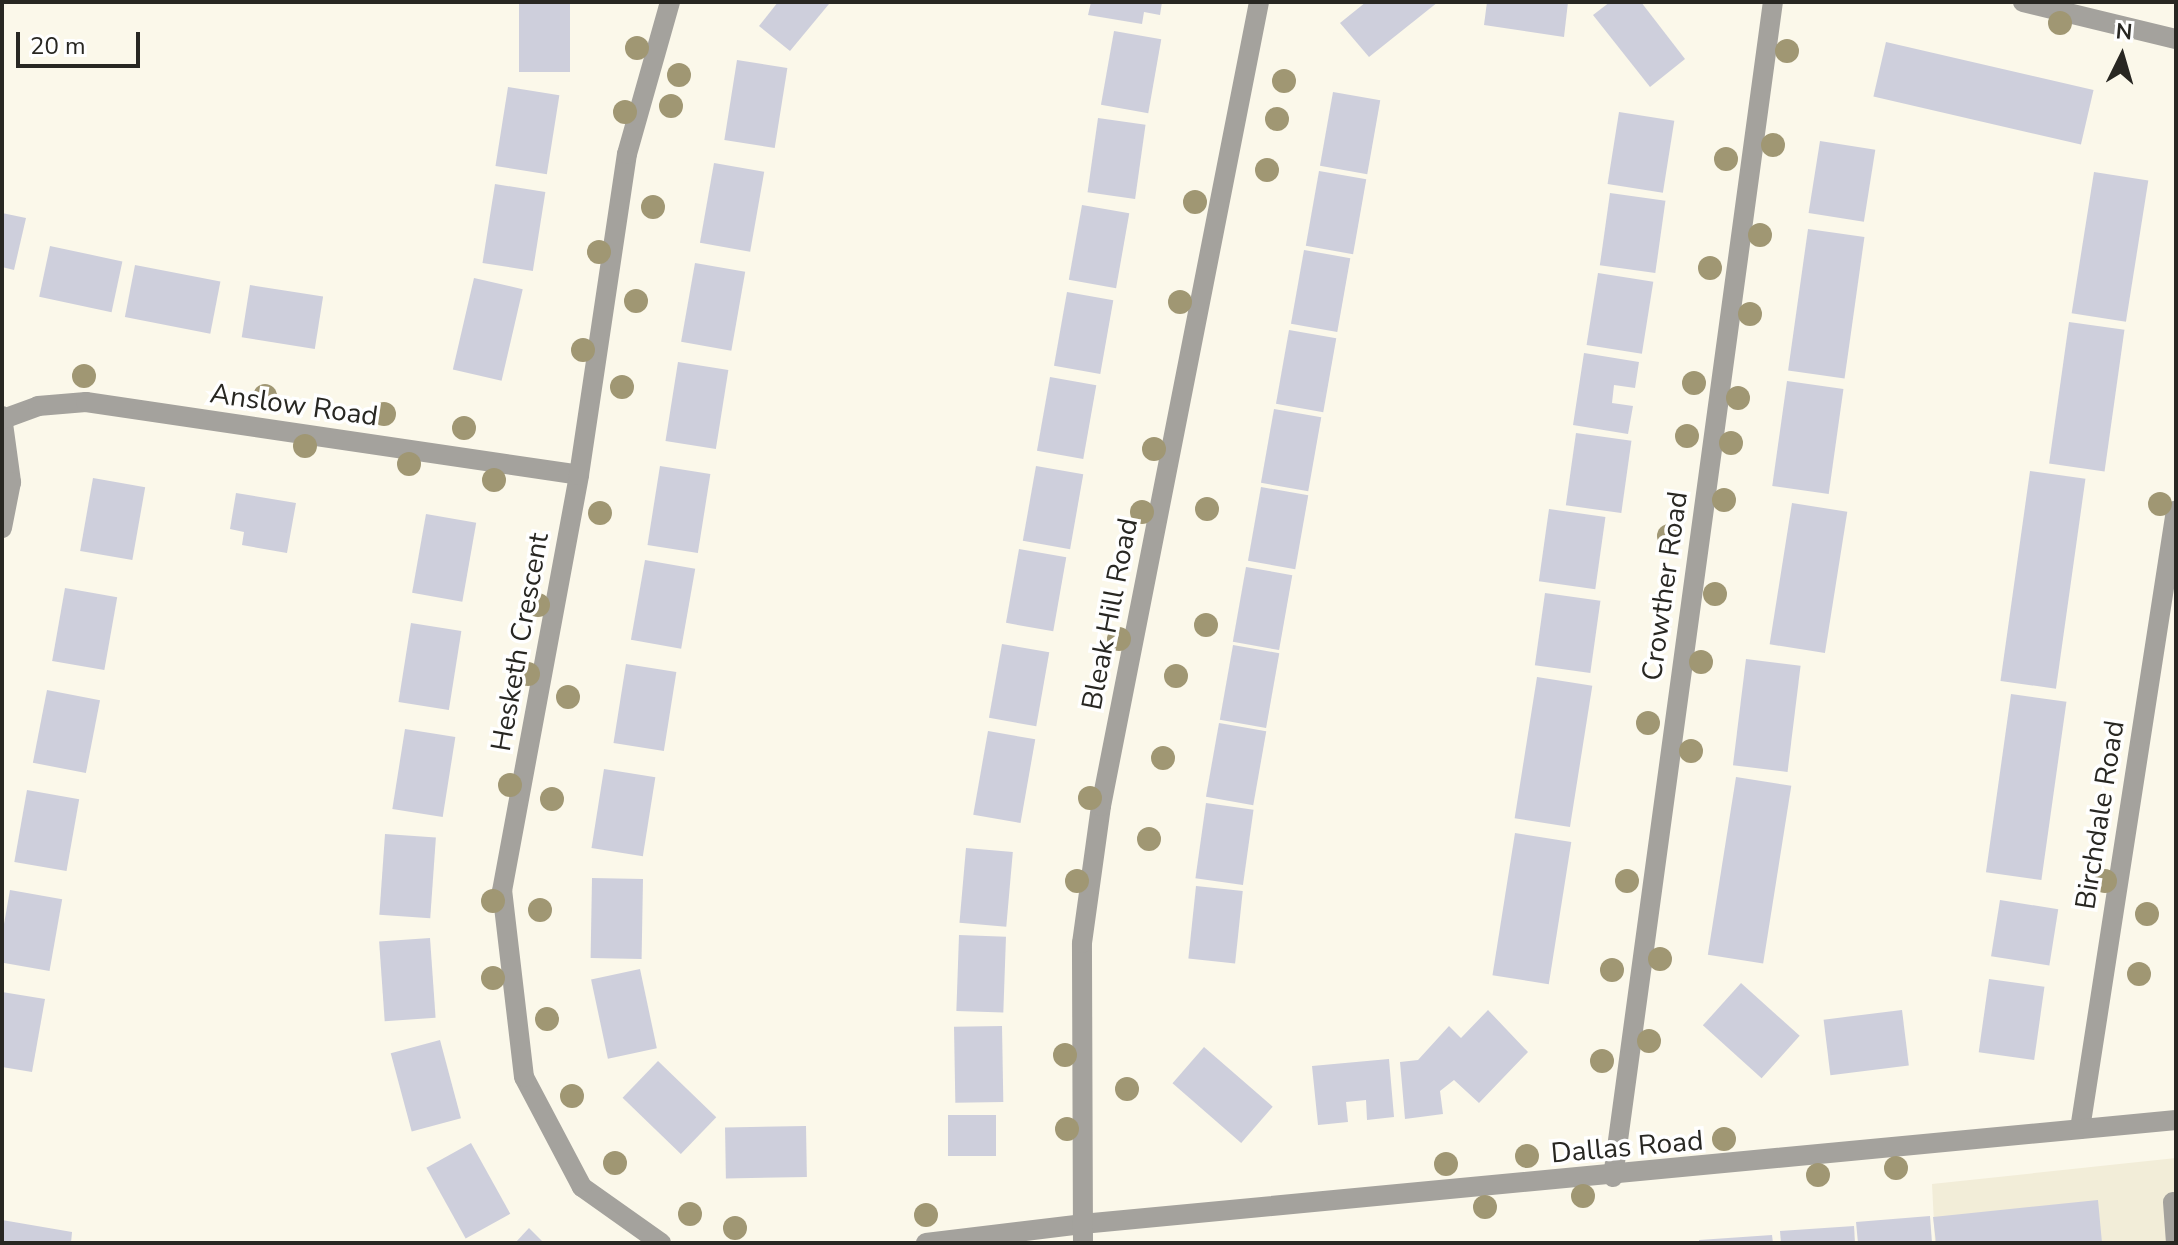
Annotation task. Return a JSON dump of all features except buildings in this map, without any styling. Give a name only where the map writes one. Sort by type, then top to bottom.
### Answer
[{"type":"street","name":"Hesketh Crescent","points":[[661,1243],[582,1187],[524,1077],[502,891],[579,475],[627,154],[670,2]]},
{"type":"street","name":"Bleak Hill Road","points":[[1082,1233],[1082,943],[1101,806],[1259,2]]},
{"type":"street","name":"Crowther Road","points":[[1613,1177],[1773,2]]},
{"type":"street","points":[[2023,2],[2176,39]]},
{"type":"street","name":"Anslow Road","points":[[3,418],[38,406],[86,402],[579,475]]},
{"type":"street","points":[[2,528],[11,482],[3,418]]},
{"type":"street","name":"Birchdale Road","points":[[2080,1129],[2176,510]]},
{"type":"street","name":"Dallas Road","points":[[1082,1233],[2176,1120]]},
{"type":"street","points":[[2173,1202],[2176,1243]]},
{"type":"street","points":[[926,1243],[1082,1233]]},
{"type":"shaded area","points":[[2176,1158],[2176,1243],[1935,1243],[1932,1184]]}]
